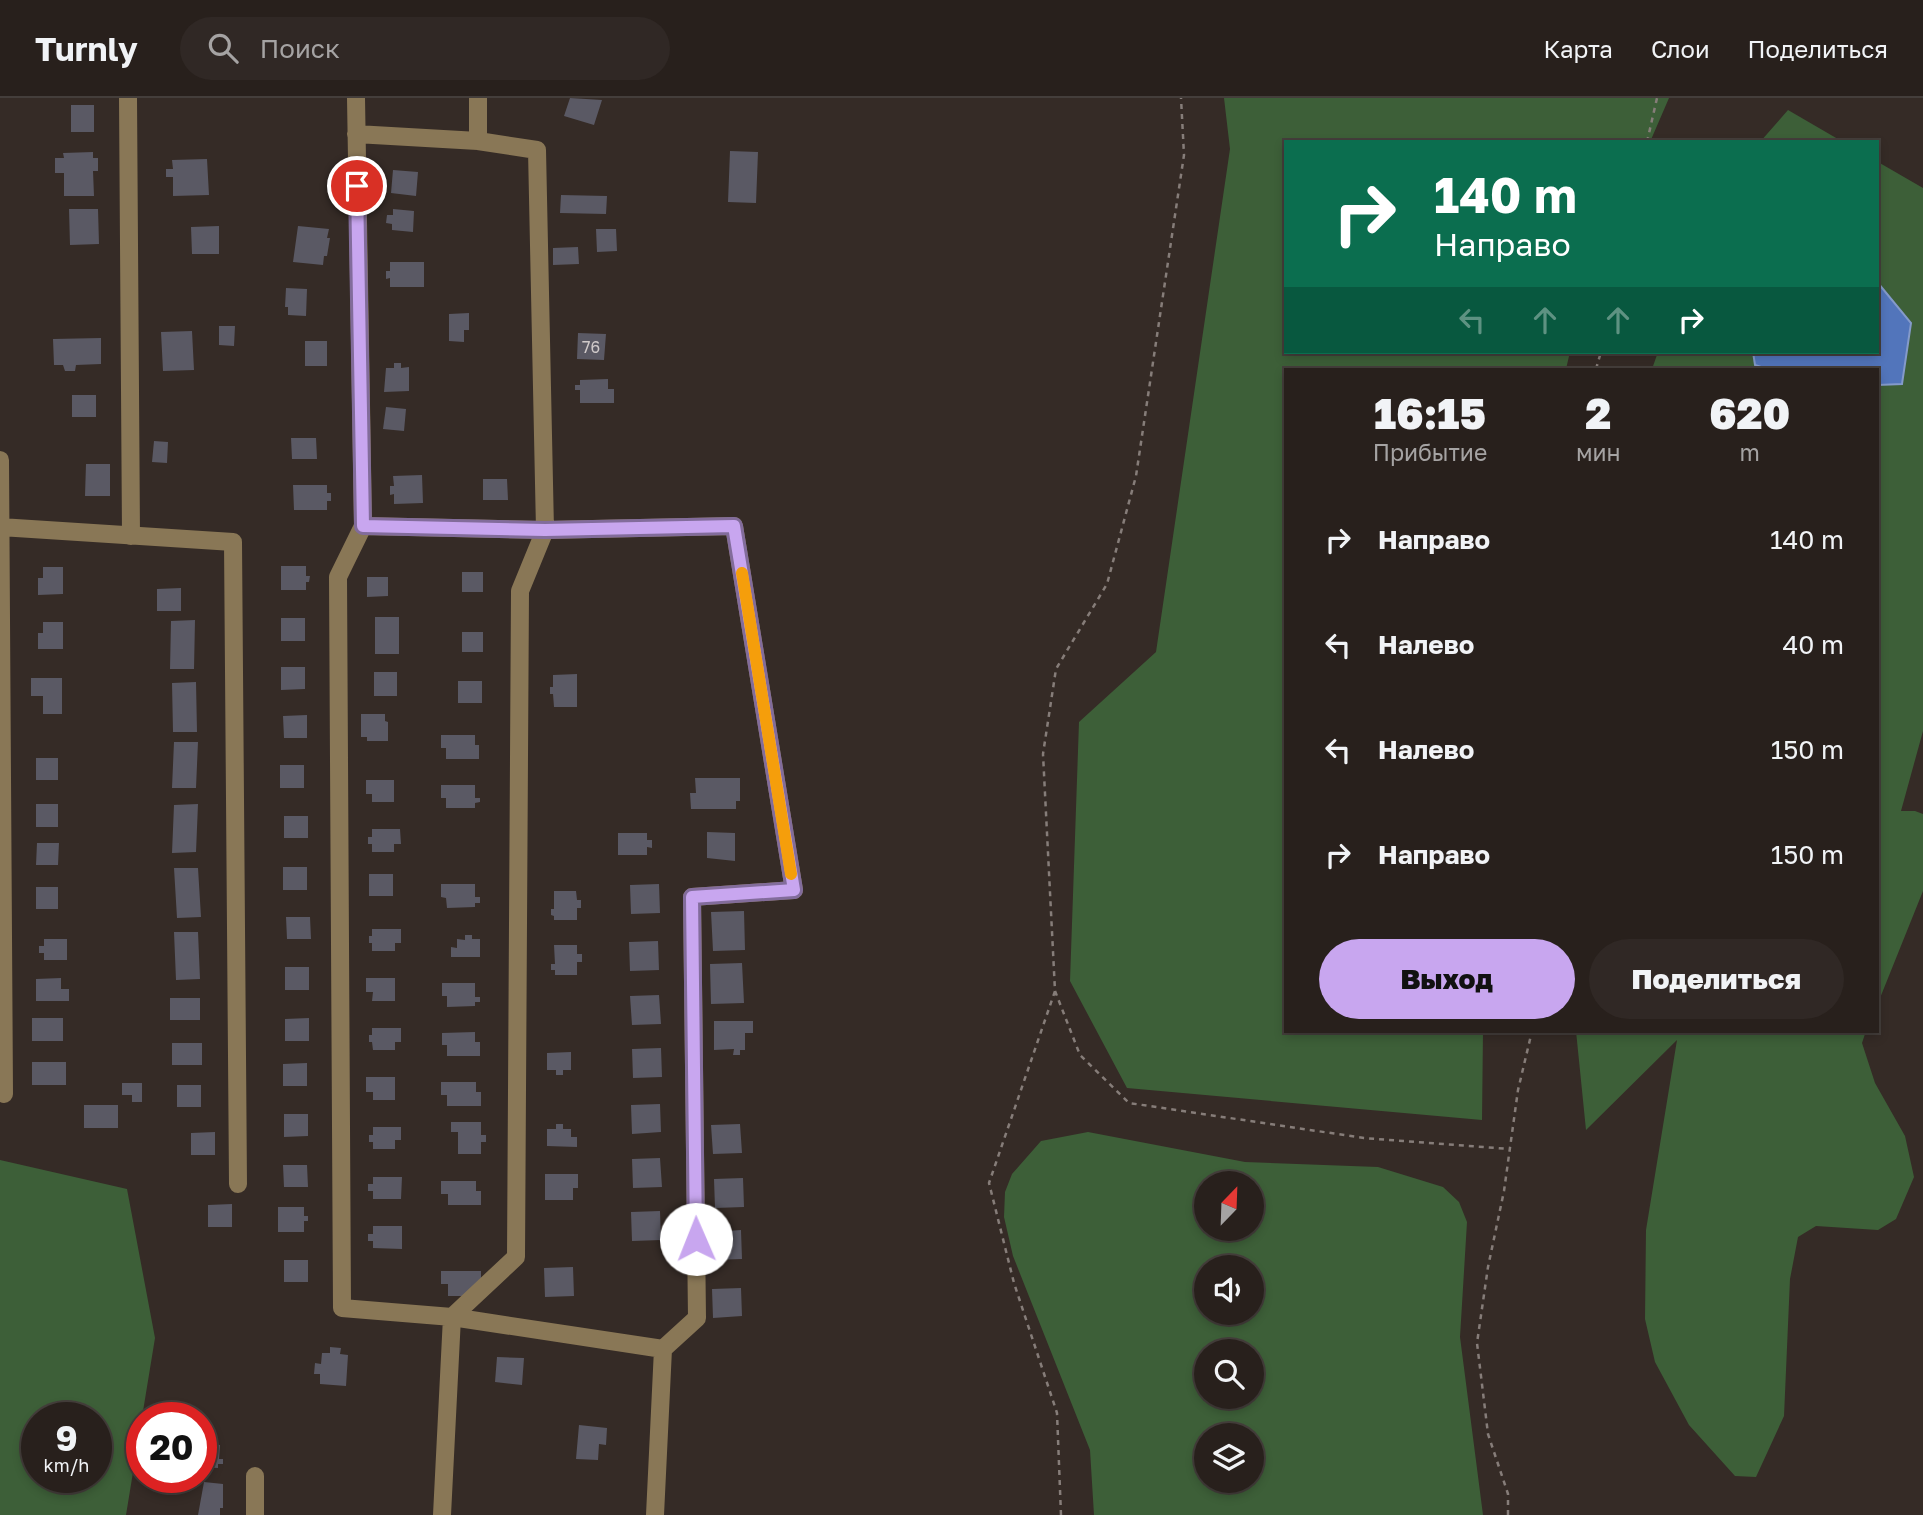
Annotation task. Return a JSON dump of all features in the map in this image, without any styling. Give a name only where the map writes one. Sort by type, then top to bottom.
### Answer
[{"type":"street","points":[[128,98],[131,536]]},
{"type":"street","points":[[356,98],[363,526],[338,577],[342,1308],[452,1317],[663,1349]]},
{"type":"street","points":[[478,98],[478,141]]},
{"type":"street","points":[[356,134],[478,141],[537,150],[545,530],[520,591],[516,1257],[452,1317],[442,1515]]},
{"type":"street","points":[[0,460],[4,1094]]},
{"type":"street","points":[[363,526],[545,530],[734,526],[794,890],[692,897],[697,1318],[663,1349],[655,1515]]},
{"type":"street","points":[[0,527],[233,542],[238,1184]]},
{"type":"street","points":[[255,1476],[255,1515]]},
{"type":"path","points":[[1181,98],[1184,155],[1136,477],[1107,584],[1056,670],[1043,754],[1055,991],[1080,1055],[1129,1104],[1364,1138],[1509,1149]]},
{"type":"path","points":[[1647,140],[1657,98]]},
{"type":"path","points":[[1055,991],[989,1183],[1014,1283],[1057,1413],[1062,1515]]},
{"type":"path","points":[[1508,1515],[1508,1493],[1488,1434],[1477,1343],[1518,1090],[1532,1033]]},
{"type":"green space","points":[[1224,98],[1669,98],[1651,140],[1284,140],[1284,354],[1570,354],[1566,368],[1284,368],[1284,1033],[1483,1033],[1482,1120],[1127,1088],[1070,981],[1079,722],[1156,652],[1230,149]]},
{"type":"green space","points":[[1788,110],[1840,140],[1762,140]]},
{"type":"green space","points":[[1879,163],[1923,188],[1923,731],[1901,811],[1923,814],[1923,891],[1879,1001],[1879,368],[1652,368],[1657,354],[1879,354]]},
{"type":"green space","points":[[1576,1033],[1865,1033],[1862,1043],[1875,1083],[1905,1136],[1914,1177],[1896,1219],[1878,1230],[1816,1226],[1798,1237],[1790,1279],[1784,1416],[1756,1477],[1735,1476],[1689,1425],[1655,1362],[1645,1319],[1646,1230],[1677,1040],[1586,1130]]},
{"type":"green space","points":[[1088,1132],[1245,1162],[1378,1167],[1443,1187],[1459,1202],[1467,1222],[1460,1337],[1483,1515],[1094,1515],[1090,1450],[1013,1256],[1004,1217],[1005,1192],[1012,1174],[1041,1141]]},
{"type":"green space","points":[[0,1160],[127,1189],[155,1338],[145,1402],[126,1402],[126,1493],[130,1493],[126,1515],[0,1515]]},
{"type":"water","points":[[1879,284],[1911,323],[1902,384],[1879,385],[1879,368],[1764,368],[1755,365],[1753,354],[1879,354]]},
{"type":"building","points":[[570,98],[602,100],[594,125],[564,116]]},
{"type":"building","points":[[71,105],[94,105],[94,132],[71,132]]},
{"type":"building","points":[[730,151],[758,152],[756,203],[728,202]]},
{"type":"building","points":[[93,152],[93,158],[98,158],[98,171],[93,171],[94,196],[64,196],[64,173],[55,173],[55,158],[64,158],[63,153]]},
{"type":"building","points":[[207,159],[209,195],[173,196],[173,177],[166,177],[166,169],[173,169],[172,160]]},
{"type":"building","points":[[393,170],[418,172],[416,196],[391,193]]},
{"type":"building","points":[[561,195],[607,196],[606,214],[560,213]]},
{"type":"building","points":[[69,209],[98,209],[99,244],[70,245]]},
{"type":"building","points":[[393,209],[414,211],[413,232],[392,230],[392,224],[386,223],[387,215],[393,215]]},
{"type":"building","points":[[219,226],[219,254],[192,254],[191,227]]},
{"type":"building","points":[[298,226],[329,229],[327,256],[324,256],[323,265],[293,262]]},
{"type":"building","points":[[596,229],[616,229],[617,251],[597,252]]},
{"type":"building","points":[[578,247],[579,264],[553,265],[553,248]]},
{"type":"building","points":[[390,262],[424,262],[424,287],[390,287],[390,278],[386,279],[386,271],[390,271]]},
{"type":"building","points":[[286,288],[307,289],[306,316],[288,315],[288,307],[285,307]]},
{"type":"building","points":[[469,313],[469,330],[464,330],[464,342],[449,341],[449,314]]},
{"type":"building","points":[[219,326],[235,326],[234,346],[219,345]]},
{"type":"building","points":[[192,331],[194,370],[163,371],[161,332]]},
{"type":"building","points":[[578,333],[606,334],[604,360],[577,359]]},
{"type":"building","points":[[101,338],[101,364],[76,365],[75,371],[65,371],[63,365],[54,365],[53,339]]},
{"type":"building","points":[[305,341],[327,341],[327,366],[305,366]]},
{"type":"building","points":[[394,363],[401,363],[401,368],[409,367],[409,391],[384,392],[386,368],[394,368]]},
{"type":"building","points":[[608,379],[608,389],[614,389],[614,403],[580,403],[580,390],[575,390],[575,385],[580,385],[580,380]]},
{"type":"building","points":[[72,395],[96,395],[96,417],[72,417]]},
{"type":"building","points":[[386,407],[406,409],[404,431],[383,429]]},
{"type":"building","points":[[291,438],[316,438],[317,459],[292,459]]},
{"type":"building","points":[[154,441],[168,442],[167,463],[152,462]]},
{"type":"building","points":[[86,464],[110,464],[110,496],[85,496]]},
{"type":"building","points":[[422,475],[423,503],[394,504],[394,494],[390,495],[390,486],[394,486],[393,476]]},
{"type":"building","points":[[483,479],[507,479],[508,500],[483,500]]},
{"type":"building","points":[[293,485],[327,485],[331,501],[327,501],[327,510],[294,510]]},
{"type":"building","points":[[281,566],[306,566],[306,576],[310,576],[309,582],[306,582],[306,590],[281,590]]},
{"type":"building","points":[[43,567],[63,567],[63,594],[38,595],[38,578],[43,578]]},
{"type":"building","points":[[462,572],[483,572],[483,592],[462,592]]},
{"type":"building","points":[[367,577],[388,577],[388,596],[367,597]]},
{"type":"building","points":[[181,588],[181,611],[157,611],[157,589]]},
{"type":"building","points":[[375,617],[399,617],[399,654],[375,654]]},
{"type":"building","points":[[281,618],[305,618],[305,641],[281,641]]},
{"type":"building","points":[[195,620],[194,669],[170,669],[171,621]]},
{"type":"building","points":[[43,622],[63,622],[63,649],[38,649],[38,633],[43,633]]},
{"type":"building","points":[[462,632],[483,632],[483,652],[462,652]]},
{"type":"building","points":[[281,667],[305,667],[305,689],[281,690]]},
{"type":"building","points":[[374,672],[397,672],[397,696],[374,696]]},
{"type":"building","points":[[577,674],[577,707],[554,707],[553,694],[550,694],[553,675]]},
{"type":"building","points":[[31,678],[62,678],[62,714],[43,714],[43,696],[31,696]]},
{"type":"building","points":[[458,681],[482,681],[482,703],[458,703]]},
{"type":"building","points":[[196,682],[197,732],[173,732],[172,683]]},
{"type":"building","points":[[361,714],[385,714],[388,741],[367,741],[367,737],[361,737]]},
{"type":"building","points":[[307,715],[307,738],[284,738],[283,716]]},
{"type":"building","points":[[441,735],[475,735],[475,745],[479,745],[479,759],[446,759],[446,748],[441,748]]},
{"type":"building","points":[[174,742],[198,742],[196,788],[172,788]]},
{"type":"building","points":[[36,758],[58,758],[58,780],[36,780]]},
{"type":"building","points":[[280,765],[304,765],[304,788],[280,788]]},
{"type":"building","points":[[695,778],[740,778],[740,801],[736,801],[736,809],[691,809],[690,793],[696,793]]},
{"type":"building","points":[[366,780],[394,780],[394,802],[372,802],[372,794],[366,794]]},
{"type":"building","points":[[441,785],[475,785],[475,798],[480,798],[480,802],[475,803],[475,808],[446,808],[446,798],[441,798]]},
{"type":"building","points":[[36,804],[58,804],[58,827],[36,827]]},
{"type":"building","points":[[198,804],[196,852],[172,853],[174,805]]},
{"type":"building","points":[[284,816],[308,816],[308,838],[284,838]]},
{"type":"building","points":[[372,829],[400,829],[401,844],[394,844],[394,852],[372,852],[368,837],[372,837]]},
{"type":"building","points":[[707,832],[735,833],[735,861],[707,858]]},
{"type":"building","points":[[618,833],[647,833],[647,840],[652,840],[652,848],[647,847],[647,855],[618,855]]},
{"type":"building","points":[[37,843],[59,843],[58,865],[36,865]]},
{"type":"building","points":[[283,867],[307,867],[307,890],[283,890]]},
{"type":"building","points":[[174,868],[198,868],[201,917],[177,918]]},
{"type":"building","points":[[369,874],[393,874],[393,896],[369,896]]},
{"type":"building","points":[[441,884],[475,884],[475,897],[480,897],[480,903],[475,903],[475,907],[447,908],[446,898],[441,897]]},
{"type":"building","points":[[659,884],[660,913],[631,914],[630,885]]},
{"type":"building","points":[[36,887],[58,887],[58,909],[36,909]]},
{"type":"building","points":[[554,891],[576,891],[577,900],[581,900],[581,908],[577,908],[577,920],[554,920],[551,909],[554,909]]},
{"type":"building","points":[[744,911],[745,950],[713,951],[711,912]]},
{"type":"building","points":[[286,917],[310,917],[311,939],[287,939]]},
{"type":"building","points":[[372,929],[401,929],[401,943],[395,943],[395,951],[372,951],[369,936],[372,936]]},
{"type":"building","points":[[174,932],[198,932],[200,979],[176,980]]},
{"type":"building","points":[[465,935],[480,939],[480,957],[451,957],[451,947],[457,948],[457,939],[465,940]]},
{"type":"building","points":[[44,939],[67,939],[67,960],[44,960],[44,953],[39,953],[39,946],[44,946]]},
{"type":"building","points":[[658,941],[659,970],[630,971],[629,942]]},
{"type":"building","points":[[554,945],[577,945],[577,954],[582,954],[582,962],[577,962],[577,975],[555,975],[555,970],[551,970],[551,964],[555,964]]},
{"type":"building","points":[[742,963],[744,1003],[711,1004],[710,964]]},
{"type":"building","points":[[285,967],[309,967],[309,990],[285,990]]},
{"type":"building","points":[[61,978],[61,989],[69,989],[69,1001],[36,1001],[36,979]]},
{"type":"building","points":[[366,978],[395,978],[395,1001],[372,1001],[373,992],[366,992]]},
{"type":"building","points":[[442,983],[475,983],[475,997],[480,997],[480,1002],[475,1002],[475,1006],[447,1007],[447,996],[442,996]]},
{"type":"building","points":[[659,995],[661,1024],[632,1025],[630,996]]},
{"type":"building","points":[[170,998],[200,998],[200,1020],[170,1020]]},
{"type":"building","points":[[32,1018],[63,1018],[63,1041],[32,1041]]},
{"type":"building","points":[[309,1018],[309,1041],[285,1041],[285,1019]]},
{"type":"building","points":[[714,1021],[753,1021],[753,1033],[745,1033],[745,1050],[740,1050],[740,1055],[733,1055],[734,1049],[714,1050]]},
{"type":"building","points":[[372,1028],[401,1028],[401,1042],[395,1042],[395,1050],[373,1050],[372,1042],[369,1042]]},
{"type":"building","points":[[475,1032],[475,1042],[480,1042],[480,1056],[447,1056],[447,1045],[442,1045],[442,1033]]},
{"type":"building","points":[[172,1043],[202,1043],[202,1065],[172,1065]]},
{"type":"building","points":[[661,1048],[662,1077],[633,1078],[632,1049]]},
{"type":"building","points":[[571,1052],[571,1070],[563,1070],[563,1075],[556,1075],[556,1070],[547,1070],[547,1053]]},
{"type":"building","points":[[32,1062],[66,1062],[66,1085],[32,1085]]},
{"type":"building","points":[[307,1063],[307,1086],[283,1086],[283,1064]]},
{"type":"building","points":[[366,1077],[395,1077],[395,1100],[373,1100],[373,1092],[366,1092]]},
{"type":"building","points":[[441,1082],[476,1082],[476,1092],[481,1092],[481,1106],[447,1106],[447,1095],[441,1095]]},
{"type":"building","points":[[122,1083],[142,1083],[142,1102],[132,1102],[132,1095],[122,1095]]},
{"type":"building","points":[[177,1085],[201,1085],[201,1107],[177,1107]]},
{"type":"building","points":[[660,1104],[661,1132],[632,1134],[631,1105]]},
{"type":"building","points":[[84,1105],[118,1105],[118,1128],[84,1128]]},
{"type":"building","points":[[284,1114],[308,1114],[308,1136],[284,1137]]},
{"type":"building","points":[[451,1122],[481,1122],[481,1135],[486,1135],[486,1142],[481,1142],[481,1154],[458,1154],[458,1132],[451,1132]]},
{"type":"building","points":[[556,1124],[563,1124],[563,1129],[571,1129],[571,1137],[577,1137],[577,1147],[547,1146],[547,1129],[556,1129]]},
{"type":"building","points":[[740,1124],[742,1153],[713,1154],[711,1125]]},
{"type":"building","points":[[373,1127],[401,1127],[401,1140],[395,1140],[395,1149],[373,1149],[369,1135],[373,1135]]},
{"type":"building","points":[[215,1132],[215,1155],[191,1155],[191,1133]]},
{"type":"building","points":[[660,1158],[662,1187],[633,1188],[632,1159]]},
{"type":"building","points":[[283,1165],[307,1165],[308,1187],[284,1187]]},
{"type":"building","points":[[545,1174],[578,1174],[578,1188],[573,1188],[573,1200],[545,1200]]},
{"type":"building","points":[[373,1177],[402,1177],[401,1199],[373,1199],[373,1191],[368,1191],[368,1184],[373,1184]]},
{"type":"building","points":[[743,1178],[744,1207],[715,1208],[714,1179]]},
{"type":"building","points":[[441,1181],[476,1181],[476,1191],[481,1191],[481,1205],[448,1205],[448,1194],[441,1194]]},
{"type":"building","points":[[232,1204],[232,1227],[208,1227],[208,1205]]},
{"type":"building","points":[[278,1207],[304,1207],[304,1216],[308,1216],[308,1221],[304,1221],[304,1232],[278,1232]]},
{"type":"building","points":[[660,1211],[661,1240],[632,1241],[631,1212]]},
{"type":"building","points":[[373,1226],[402,1226],[402,1249],[373,1248],[373,1241],[368,1241],[368,1234],[373,1234]]},
{"type":"building","points":[[741,1230],[742,1259],[713,1260],[712,1232]]},
{"type":"building","points":[[284,1260],[308,1260],[308,1282],[284,1282]]},
{"type":"building","points":[[573,1267],[574,1296],[545,1297],[544,1268]]},
{"type":"building","points":[[441,1271],[481,1271],[481,1286],[476,1296],[448,1296],[448,1284],[441,1284]]},
{"type":"building","points":[[741,1288],[742,1316],[713,1318],[712,1289]]},
{"type":"building","points":[[330,1347],[341,1348],[340,1354],[348,1355],[346,1386],[320,1384],[320,1374],[314,1374],[315,1363],[321,1364],[322,1353],[330,1353]]},
{"type":"building","points":[[497,1357],[524,1358],[522,1385],[495,1382]]},
{"type":"building","points":[[579,1425],[607,1428],[606,1445],[599,1444],[598,1460],[576,1459]]},
{"type":"building","points":[[217,1445],[220,1445],[219,1459],[223,1459],[223,1464],[218,1464],[218,1468]]},
{"type":"building","points":[[217,1483],[223,1484],[223,1508],[220,1508],[220,1515],[198,1515],[202,1493],[217,1493]]},
{"type":"slow traffic","points":[[742,573],[791,874]]},
{"type":"route","points":[[357,186],[363,526],[545,530],[734,526],[794,890],[692,897],[696,1239]]}]
